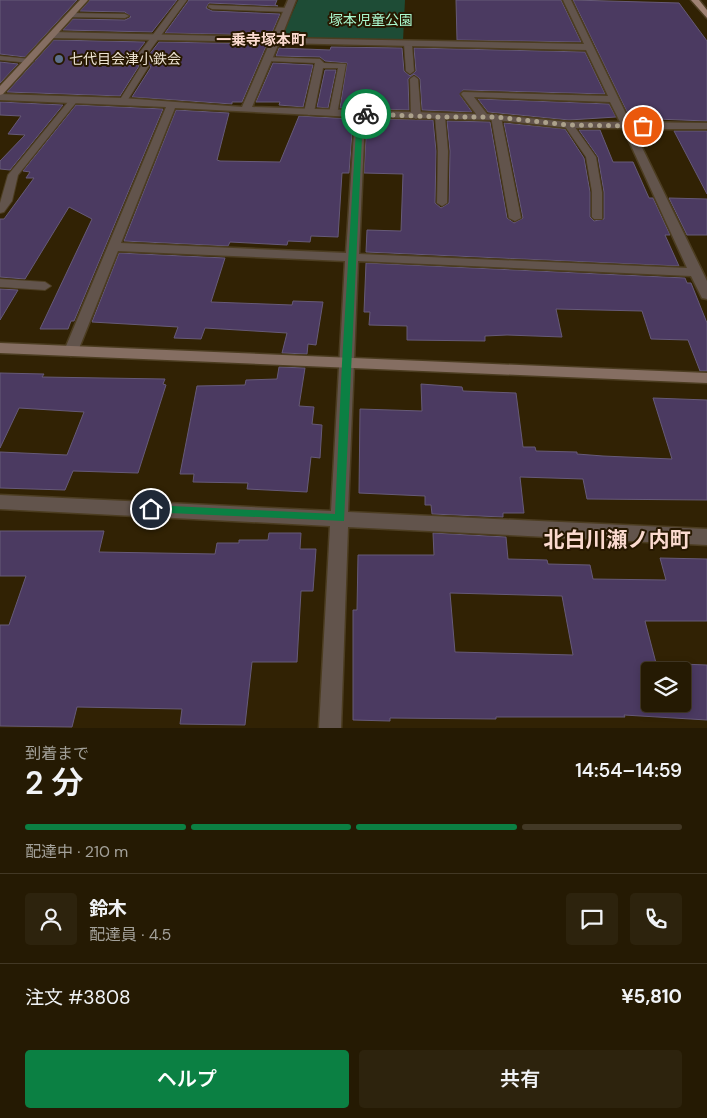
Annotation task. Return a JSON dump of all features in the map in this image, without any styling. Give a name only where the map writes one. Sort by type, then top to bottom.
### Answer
[{"type":"main road","points":[[695,0],[707,16]]},
{"type":"street","points":[[0,92],[84,0]]},
{"type":"street","points":[[246,110],[292,0]]},
{"type":"street","points":[[567,0],[707,295]]},
{"type":"street","points":[[53,35],[590,47]]},
{"type":"street","points":[[484,117],[466,94],[614,99]]},
{"type":"street","points":[[0,97],[123,101],[246,110],[440,117],[496,117],[569,125],[707,126]]},
{"type":"street","points":[[71,351],[172,104]]},
{"type":"street","points":[[330,728],[346,363],[360,114]]},
{"type":"street","points":[[114,247],[696,272]]},
{"type":"street","points":[[0,348],[707,378]]},
{"type":"street","points":[[0,502],[707,537]]},
{"type":"lane","points":[[123,101],[145,66],[138,60],[183,0]]},
{"type":"lane","points":[[212,7],[288,10]]},
{"type":"lane","points":[[70,15],[125,16]]},
{"type":"lane","points":[[408,44],[416,116]]},
{"type":"lane","points":[[0,58],[30,60]]},
{"type":"lane","points":[[267,59],[320,61],[309,112]]},
{"type":"lane","points":[[319,65],[343,66],[334,113]]},
{"type":"lane","points":[[0,210],[7,201],[13,174],[76,99]]},
{"type":"lane","points":[[440,117],[443,151],[442,203]]},
{"type":"lane","points":[[496,117],[514,218]]},
{"type":"lane","points":[[569,125],[591,157],[597,192],[598,217]]},
{"type":"lane","points":[[0,174],[13,174]]},
{"type":"lane","points":[[0,283],[45,286]]},
{"type":"green space","name":"塚本児童公園","points":[[298,0],[405,0],[403,41],[290,38],[283,34]]},
{"type":"building","points":[[0,0],[77,0],[25,57],[0,54]]},
{"type":"building","points":[[90,0],[177,0],[152,32],[63,30],[73,19],[125,20],[131,17],[125,12],[80,11]]},
{"type":"building","points":[[189,0],[277,0],[275,5],[278,6],[209,3],[206,8],[212,11],[280,14],[271,35],[165,33]]},
{"type":"building","points":[[456,0],[561,0],[581,42],[457,40]]},
{"type":"building","points":[[573,0],[679,3],[707,41],[707,121],[630,118]]},
{"type":"building","points":[[54,40],[145,42],[132,59],[139,66],[120,96],[7,92]]},
{"type":"building","points":[[159,42],[267,44],[242,102],[232,102],[232,104],[132,97],[151,67],[145,60]]},
{"type":"building","points":[[331,47],[402,48],[404,71],[410,76],[416,71],[414,48],[585,52],[605,94],[463,90],[460,95],[472,112],[422,110],[420,79],[414,74],[408,79],[409,110],[340,108],[347,63],[325,61],[320,57],[276,56],[279,48],[330,50]]},
{"type":"building","points":[[0,62],[18,64],[0,83]]},
{"type":"building","points":[[273,63],[313,65],[303,107],[279,105],[280,102],[256,102]]},
{"type":"building","points":[[325,70],[336,70],[328,108],[317,107]]},
{"type":"building","points":[[478,99],[609,104],[616,117],[569,120],[488,112]]},
{"type":"building","points":[[0,102],[63,105],[10,170],[0,169],[0,161],[25,135],[8,134],[21,116],[0,115]]},
{"type":"building","points":[[76,105],[163,109],[74,321],[71,321],[68,329],[40,329],[92,219],[69,207],[25,279],[0,277],[0,219],[4,219],[34,178],[26,178],[30,172],[23,171]]},
{"type":"building","points":[[176,110],[229,113],[217,160],[220,161],[280,162],[299,116],[353,119],[349,173],[342,173],[338,237],[311,236],[310,242],[288,241],[287,245],[230,242],[228,246],[124,241]]},
{"type":"building","points":[[367,119],[433,120],[436,151],[435,203],[441,208],[449,203],[450,151],[447,121],[490,122],[507,218],[514,223],[523,218],[504,123],[565,129],[584,158],[590,192],[590,217],[594,221],[604,219],[604,192],[598,157],[579,130],[600,130],[613,162],[633,162],[649,198],[653,198],[670,235],[665,235],[679,266],[366,252],[367,230],[401,231],[403,174],[364,173]]},
{"type":"building","points":[[674,131],[707,131],[707,194]]},
{"type":"building","points":[[669,198],[707,199],[707,235],[687,235]]},
{"type":"building","points":[[119,253],[225,258],[211,302],[292,305],[293,301],[323,302],[316,345],[308,344],[307,354],[282,353],[287,333],[205,328],[201,339],[174,338],[178,327],[92,322]]},
{"type":"building","points":[[366,263],[685,278],[687,283],[691,283],[707,323],[707,371],[700,371],[688,340],[651,339],[642,311],[556,309],[562,337],[507,335],[485,336],[485,341],[407,340],[407,326],[369,325],[370,312],[364,312]]},
{"type":"building","points":[[0,289],[18,290],[0,320]]},
{"type":"building","points":[[279,367],[305,368],[299,406],[314,407],[312,424],[322,425],[320,458],[311,457],[307,492],[247,489],[248,483],[193,482],[194,474],[180,474],[197,386],[245,385],[246,380],[277,379]]},
{"type":"building","points":[[0,373],[44,374],[42,377],[165,379],[163,384],[166,385],[138,473],[73,471],[65,490],[0,488],[0,452],[67,455],[84,412],[19,408],[0,448]]},
{"type":"building","points":[[421,384],[462,387],[463,391],[516,393],[523,447],[535,447],[536,451],[577,452],[577,454],[603,456],[672,459],[653,398],[707,400],[707,500],[587,499],[583,479],[520,477],[524,513],[503,513],[503,517],[432,514],[431,505],[425,505],[425,496],[359,493],[360,409],[422,411]]},
{"type":"building","points":[[0,531],[104,531],[99,552],[215,554],[217,543],[239,543],[239,540],[268,540],[269,533],[301,533],[300,549],[316,549],[313,591],[301,591],[297,662],[252,662],[245,725],[180,724],[182,709],[77,707],[72,727],[0,726],[0,625],[9,625],[26,576],[0,576]]},
{"type":"building","points":[[433,533],[506,537],[508,559],[547,560],[548,564],[590,565],[593,579],[666,580],[660,558],[707,559],[707,621],[645,621],[656,662],[641,662],[641,712],[691,712],[691,664],[707,665],[707,720],[624,715],[625,717],[390,718],[390,721],[353,720],[353,610],[357,610],[358,555],[434,555]],"holes":[[[450,593],[562,596],[573,655],[455,652]]]},
{"type":"way so far","points":[[366,114],[496,117],[569,125],[643,126]]},
{"type":"place","name":"七代目会津小鉄会","points":[[59,59]]},
{"type":"district","name":"一乗寺塚本町","points":[[261,40]]},
{"type":"district","name":"北白川瀬ノ内町","points":[[617,540]]},
{"type":"route","points":[[151,509],[340,518],[346,363],[360,114],[366,114]]}]
